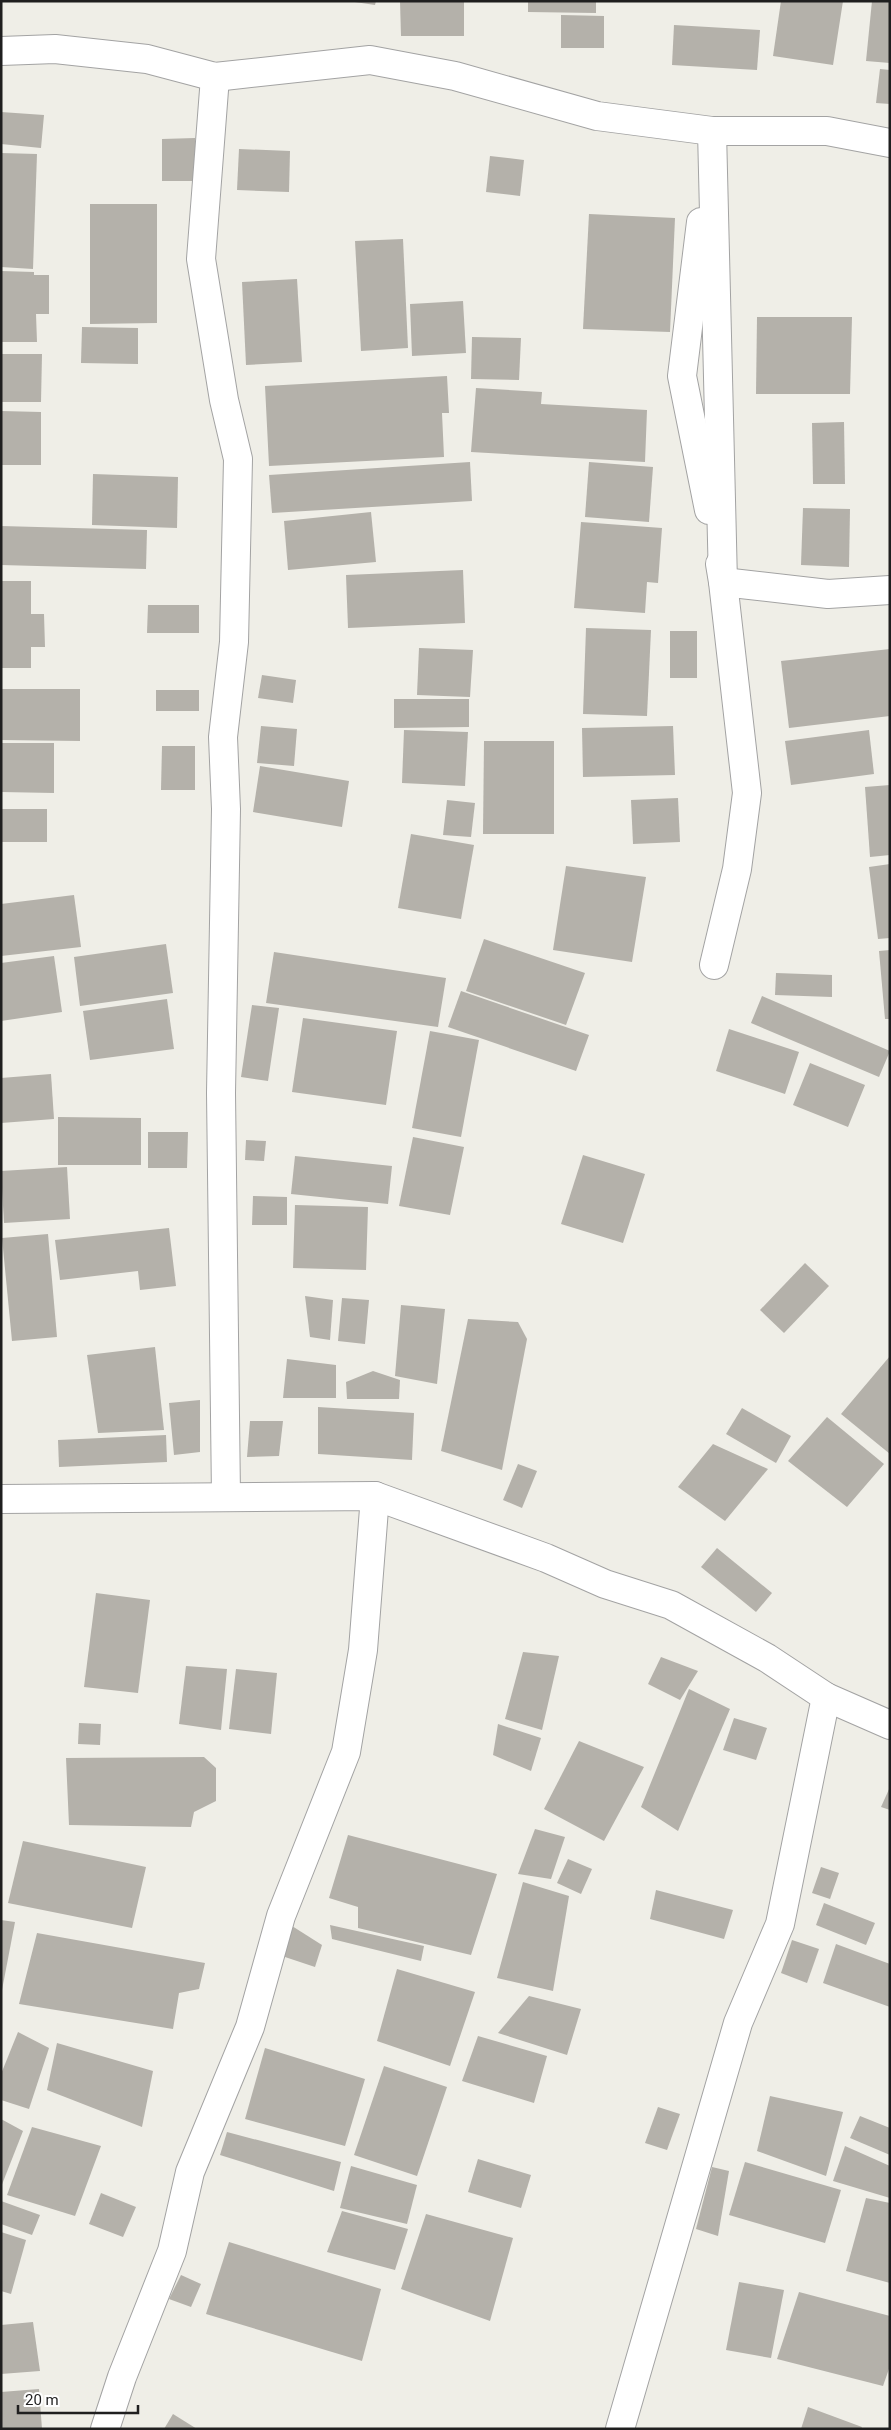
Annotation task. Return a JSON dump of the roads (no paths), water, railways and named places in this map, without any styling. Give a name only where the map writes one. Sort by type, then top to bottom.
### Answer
[{"type":"street","points":[[1,51],[55,49],[147,59],[215,76],[370,60],[455,76],[597,116],[712,131],[827,131],[890,143]]},
{"type":"street","points":[[215,76],[201,259],[224,400],[238,459],[234,642],[223,737],[226,809],[220,1092],[226,1496]]},
{"type":"street","points":[[712,131],[682,376],[724,582]]},
{"type":"street","points":[[712,131],[724,582],[747,793],[737,869],[714,965]]},
{"type":"street","points":[[724,582],[828,594],[890,590]]},
{"type":"street","points":[[105,2429],[122,2376],[172,2251],[190,2172],[250,2027],[281,1916],[346,1752],[363,1650],[374,1496]]},
{"type":"street","points":[[1,1499],[374,1496],[546,1558],[606,1584],[670,1605],[766,1658],[826,1697],[890,1724]]},
{"type":"street","points":[[620,2429],[738,2023],[780,1924],[826,1697]]}]
